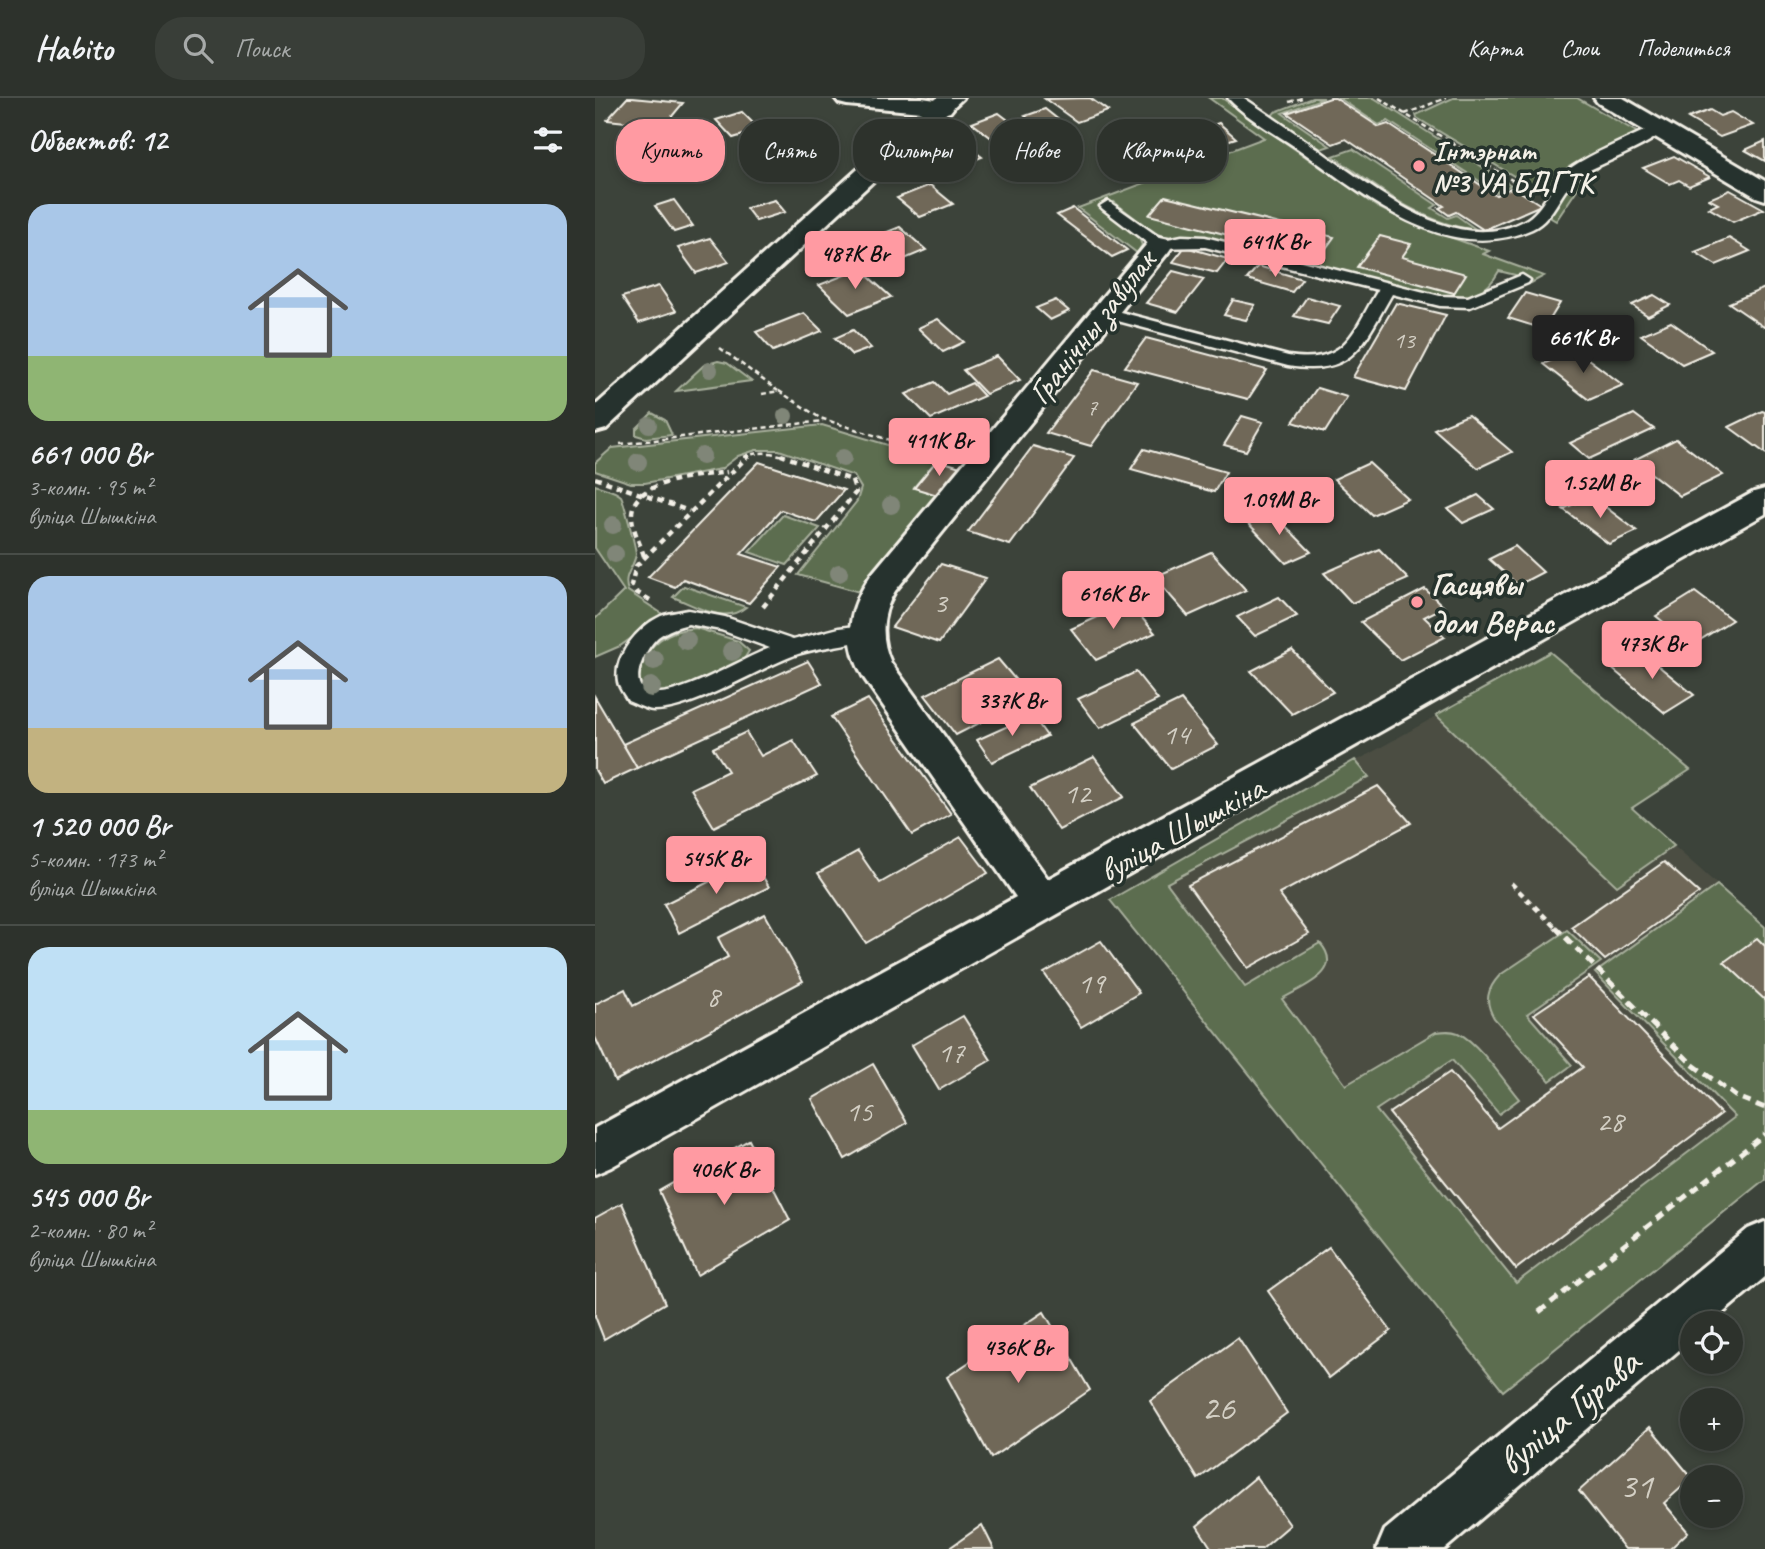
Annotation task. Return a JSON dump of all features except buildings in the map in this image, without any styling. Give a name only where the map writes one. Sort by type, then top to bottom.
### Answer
[{"type":"street","points":[[847,98],[947,103]]},
{"type":"street","points":[[1617,104],[1651,101]]},
{"type":"street","points":[[595,422],[947,103]]},
{"type":"street","points":[[1617,104],[1765,192]]},
{"type":"street","name":"Гранічны завулак","points":[[864,633],[874,596],[1160,245]]},
{"type":"street","name":"вуліца Шышкіна","points":[[595,1153],[1765,500]]},
{"type":"street","points":[[864,633],[867,651],[876,669],[1043,904]]},
{"type":"street","name":"вуліца Гурава","points":[[1404,1549],[1765,1246]]},
{"type":"lane","points":[[1235,98],[1386,204],[1448,231],[1469,234],[1509,232],[1527,226],[1540,218],[1562,183],[1573,173],[1659,129]]},
{"type":"lane","name":"Гранічны завулак","points":[[1108,206],[1160,245]]},
{"type":"lane","points":[[1160,245],[1182,241],[1205,242],[1456,303],[1484,299],[1522,280]]},
{"type":"lane","points":[[1105,313],[1288,361],[1317,363],[1339,357],[1349,351],[1388,288]]},
{"type":"lane","points":[[792,648],[702,618],[685,617],[655,629],[628,656],[623,671],[626,687],[636,699],[656,704],[677,699],[792,648],[829,636],[864,633]]},
{"type":"path","points":[[1378,98],[1550,203]]},
{"type":"path","points":[[1405,114],[1446,98]]},
{"type":"path","points":[[713,343],[799,406],[826,421],[979,468]]},
{"type":"path","points":[[762,394],[779,391]]},
{"type":"path","points":[[615,445],[826,421]]},
{"type":"path","points":[[671,621],[666,607],[644,598],[631,585],[636,566],[744,457],[754,453],[775,453],[845,476],[856,485],[856,492],[743,632]]},
{"type":"path","points":[[644,556],[632,516],[633,504],[641,494],[665,483],[727,472]]},
{"type":"path","points":[[595,478],[689,510]]},
{"type":"path","points":[[1511,883],[1692,1064],[1735,1096],[1765,1108]]},
{"type":"path","points":[[1539,1312],[1765,1134]]},
{"type":"shaded area","points":[[1550,652],[1690,770],[1632,809],[1765,927],[1765,1179],[1503,1391],[1110,900]]},
{"type":"green space","points":[[1209,98],[1222,98],[1377,207],[1408,222],[1489,251],[1483,254],[1544,276],[1531,283],[1499,271],[1478,293],[1448,297],[1209,239],[1162,236],[1114,202],[1100,207],[1139,238],[1142,245],[1137,253],[1078,208],[1147,182],[1227,182],[1227,152],[1264,138]]},
{"type":"green space","points":[[1312,98],[1324,98],[1282,113],[1330,146],[1321,149],[1272,116],[1275,112]]},
{"type":"green space","points":[[1339,98],[1374,98],[1511,185],[1496,192],[1388,121],[1379,125]]},
{"type":"green space","points":[[1453,98],[1577,98],[1640,134],[1551,189],[1537,190],[1417,118],[1416,115]]},
{"type":"green space","points":[[1645,137],[1651,140],[1588,173],[1556,221],[1551,218],[1551,213],[1567,187],[1578,175]]},
{"type":"green space","points":[[1353,149],[1437,205],[1432,208],[1448,218],[1456,215],[1477,230],[1437,220],[1418,212],[1333,156]]},
{"type":"green space","points":[[718,361],[727,363],[751,381],[676,391],[704,365]]},
{"type":"green space","points":[[652,413],[665,420],[672,435],[646,438],[636,435],[636,429]]},
{"type":"green space","points":[[822,425],[937,460],[914,487],[941,496],[860,592],[798,575],[857,501],[861,488],[854,476],[779,450],[756,450],[738,456],[721,469],[645,483],[631,483],[595,471],[595,463],[612,448]]},
{"type":"green space","points":[[595,485],[615,492],[622,499],[636,554],[626,580],[628,591],[661,613],[660,618],[620,646],[595,657],[595,619],[624,591],[595,548]]},
{"type":"green space","points":[[783,515],[820,528],[787,565],[749,552]]},
{"type":"green space","points":[[684,586],[746,607],[729,614],[700,609],[673,597]]},
{"type":"green space","points":[[696,628],[738,641],[749,651],[742,662],[678,691],[652,693],[640,688],[636,670],[653,645],[667,635]]},
{"type":"green space","points":[[1550,652],[1690,770],[1632,808],[1674,846],[1617,886],[1436,715]]},
{"type":"green space","points":[[1355,760],[1369,777],[1167,883],[1245,987],[1320,943],[1327,953],[1325,970],[1319,977],[1282,999],[1346,1085],[1436,1032],[1458,1033],[1482,1053],[1519,1099],[1499,1114],[1452,1060],[1376,1110],[1516,1283],[1735,1117],[1595,973],[1717,885],[1765,927],[1765,1179],[1503,1391],[1110,900]]},
{"type":"green space","points":[[1567,930],[1601,962],[1527,1014],[1572,1065],[1550,1081],[1494,1018],[1488,995],[1500,975]]},
{"type":"place","name":"Інтэрнат №3 УА БДГТК","points":[[1419,166]]},
{"type":"place","name":"Гасцявы дом Верас","points":[[1417,602]]}]
